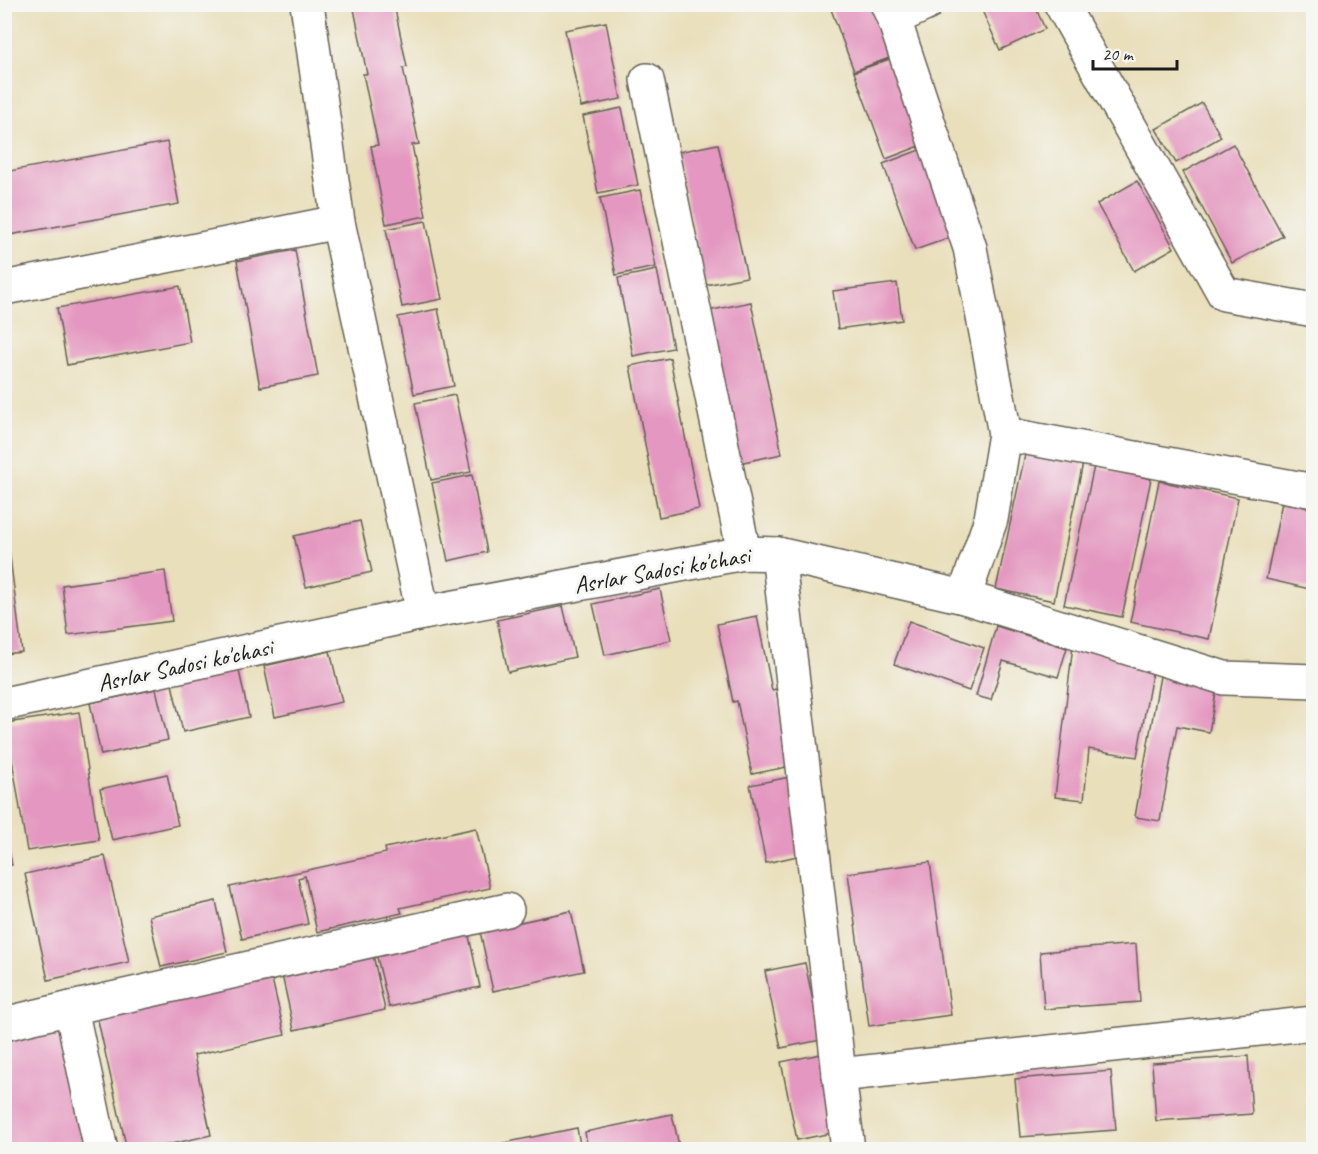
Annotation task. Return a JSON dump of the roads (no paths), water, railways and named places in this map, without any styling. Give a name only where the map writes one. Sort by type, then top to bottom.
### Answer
[{"type":"street","points":[[307,4],[338,222],[423,613]]},
{"type":"street","points":[[926,4],[891,12],[970,248],[1005,434],[991,519],[964,597]]},
{"type":"street","points":[[1061,4],[1224,294],[1314,310]]},
{"type":"street","points":[[647,80],[744,554]]},
{"type":"street","points":[[4,288],[338,222]]},
{"type":"street","points":[[1005,434],[1314,491]]},
{"type":"street","name":"Asrlar Sadosi ko'chasi","points":[[4,704],[423,613],[744,554],[778,554],[964,597],[1224,678],[1314,681]]},
{"type":"street","points":[[778,554],[848,1149]]},
{"type":"street","points":[[4,1024],[507,910]]},
{"type":"street","points":[[70,1008],[101,1149]]},
{"type":"street","points":[[839,1076],[1314,1023]]}]
